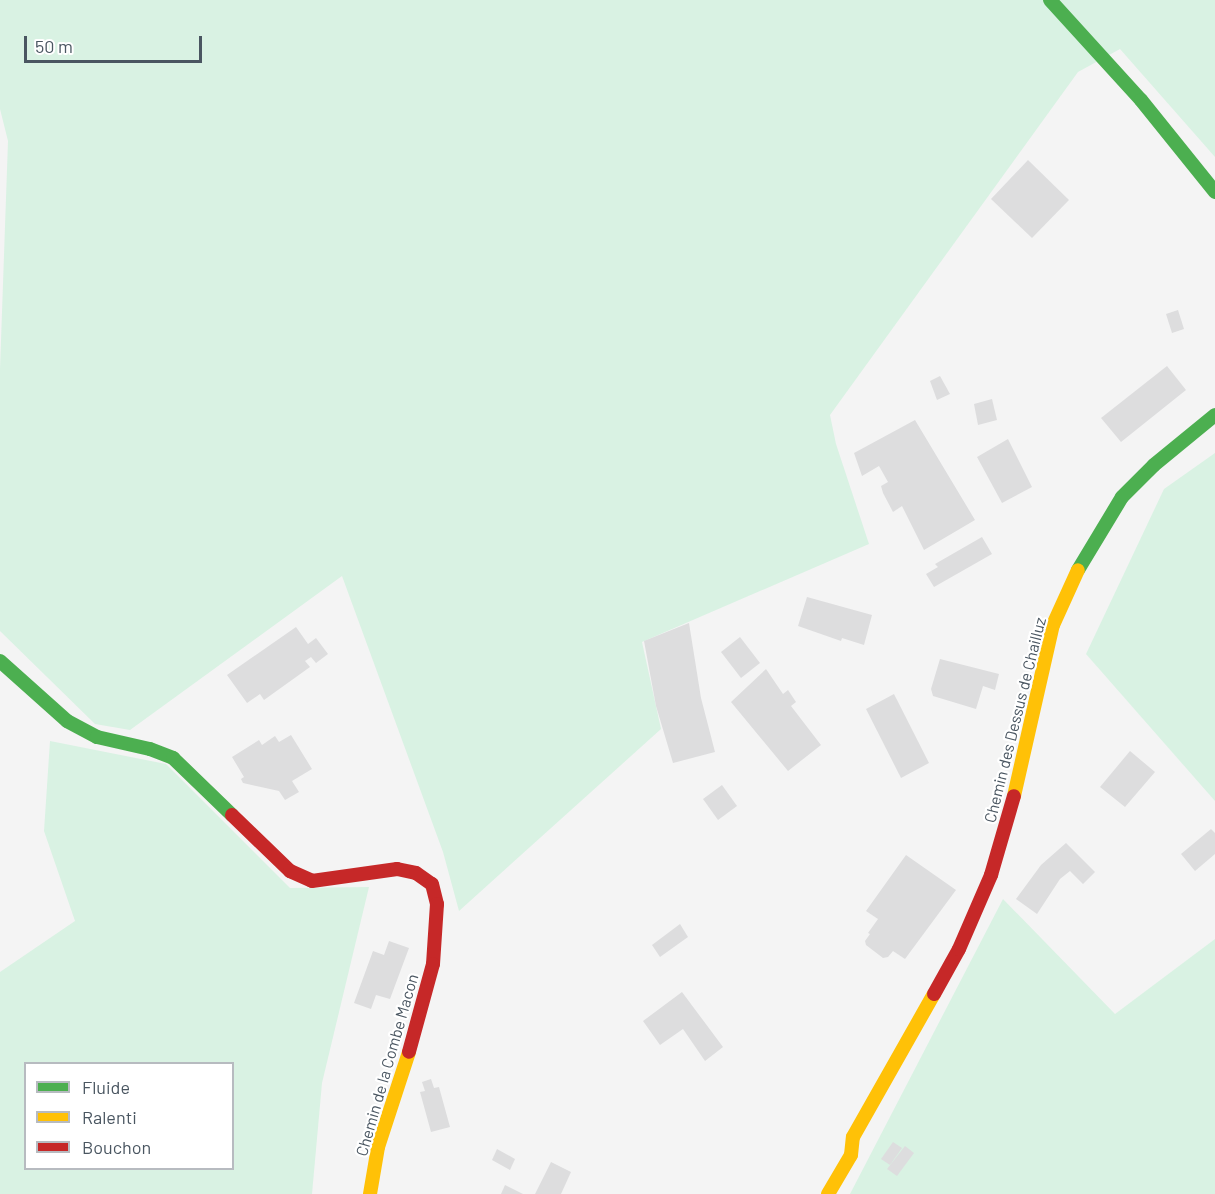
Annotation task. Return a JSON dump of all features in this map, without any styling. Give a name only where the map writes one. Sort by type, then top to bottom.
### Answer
[{"type":"street","points":[[1050,0],[1141,100],[1215,192]]},
{"type":"street","name":"Chemin des Dessus de Chailluz","points":[[828,1194],[851,1155],[853,1137],[959,949],[991,875],[1022,769],[1053,625],[1077,571],[1122,497],[1154,465],[1215,415]]},
{"type":"street","name":"Chemin de la Combe Macon","points":[[0,661],[67,721],[97,737],[150,749],[173,758],[290,871],[312,881],[397,869],[416,873],[432,884],[437,904],[433,964],[401,1081],[378,1148],[370,1194]]},
{"type":"green space","points":[[0,0],[1215,0],[1215,157],[1120,49],[1078,72],[830,415],[836,444],[869,544],[642,642],[661,729],[459,911],[443,852],[342,576],[130,730],[95,724],[0,631],[0,369],[8,141],[0,109]]},
{"type":"green space","points":[[1215,453],[1215,801],[1086,654],[1164,489]]},
{"type":"green space","points":[[50,741],[166,764],[290,888],[369,887],[322,1083],[312,1194],[0,1194],[0,972],[75,921],[44,831]]},
{"type":"green space","points":[[1003,899],[1115,1014],[1215,939],[1215,1194],[850,1194]]},
{"type":"building","points":[[1028,160],[1069,200],[1032,238],[991,199]]},
{"type":"building","points":[[1178,310],[1184,329],[1172,333],[1166,314]]},
{"type":"building","points":[[1167,366],[1186,390],[1121,442],[1101,418]]},
{"type":"building","points":[[940,376],[950,394],[937,400],[930,381]]},
{"type":"building","points":[[992,399],[997,420],[978,425],[974,404]]},
{"type":"building","points":[[915,420],[975,520],[924,550],[902,506],[893,512],[883,493],[881,486],[888,482],[879,466],[862,476],[854,453]]},
{"type":"building","points":[[1008,439],[1032,487],[1002,503],[977,457]]},
{"type":"building","points":[[982,537],[992,554],[934,587],[926,574],[938,567],[935,564]]},
{"type":"building","points":[[807,597],[872,615],[864,645],[842,638],[841,641],[798,626]]},
{"type":"building","points":[[689,623],[701,698],[715,752],[673,763],[656,706],[644,641]]},
{"type":"building","points":[[296,627],[308,644],[316,638],[328,654],[316,663],[311,657],[305,661],[310,667],[264,700],[260,694],[247,703],[227,675]]},
{"type":"building","points":[[740,637],[760,663],[741,678],[721,652]]},
{"type":"building","points":[[940,659],[999,674],[995,690],[983,686],[976,709],[933,696],[931,689]]},
{"type":"building","points":[[766,669],[783,694],[788,690],[796,702],[791,706],[821,745],[788,771],[731,702]]},
{"type":"building","points":[[894,694],[929,763],[901,778],[866,709]]},
{"type":"building","points":[[291,735],[312,769],[292,781],[299,792],[285,800],[279,791],[243,783],[241,779],[244,777],[232,757],[259,740],[262,745],[275,736],[279,742]]},
{"type":"building","points":[[1130,751],[1155,772],[1125,807],[1100,787]]},
{"type":"building","points":[[722,785],[737,806],[718,820],[703,799]]},
{"type":"building","points":[[1211,829],[1215,833],[1215,854],[1195,871],[1181,854]]},
{"type":"building","points":[[1066,843],[1095,872],[1083,884],[1070,871],[1060,879],[1037,914],[1016,899],[1041,865]]},
{"type":"building","points":[[906,855],[956,890],[905,959],[893,951],[888,957],[883,958],[866,945],[865,941],[870,934],[868,933],[878,919],[866,911]]},
{"type":"building","points":[[680,924],[688,937],[660,957],[652,945]]},
{"type":"building","points":[[389,941],[409,948],[390,999],[376,995],[371,1009],[354,1003],[373,951],[384,955]]},
{"type":"building","points":[[682,992],[723,1047],[705,1061],[683,1029],[660,1045],[643,1021]]},
{"type":"building","points":[[431,1079],[434,1088],[439,1087],[450,1127],[431,1132],[420,1092],[425,1091],[422,1082]]},
{"type":"building","points":[[893,1142],[902,1148],[890,1165],[881,1159]]},
{"type":"building","points":[[905,1146],[914,1153],[897,1176],[887,1169]]},
{"type":"building","points":[[497,1149],[515,1159],[510,1170],[492,1160]]},
{"type":"building","points":[[551,1162],[571,1172],[561,1194],[535,1194]]},
{"type":"building","points":[[505,1185],[523,1194],[501,1194]]},
{"type":"traffic: fast","points":[[1050,0],[1141,100],[1215,192]]},
{"type":"traffic: fast","points":[[1078,570],[1122,497],[1154,465],[1215,415]]},
{"type":"traffic: fast","points":[[0,661],[67,721],[97,737],[150,749],[173,758],[232,815]]},
{"type":"traffic: slow","points":[[1014,796],[1053,625],[1078,570]]},
{"type":"traffic: slow","points":[[828,1194],[851,1155],[853,1137],[934,994]]},
{"type":"traffic: slow","points":[[370,1194],[378,1147],[409,1052]]},
{"type":"traffic: jam","points":[[934,994],[959,949],[991,875],[1014,796]]},
{"type":"traffic: jam","points":[[232,815],[290,871],[312,881],[397,869],[416,873],[432,884],[437,904],[433,964],[409,1052]]}]
